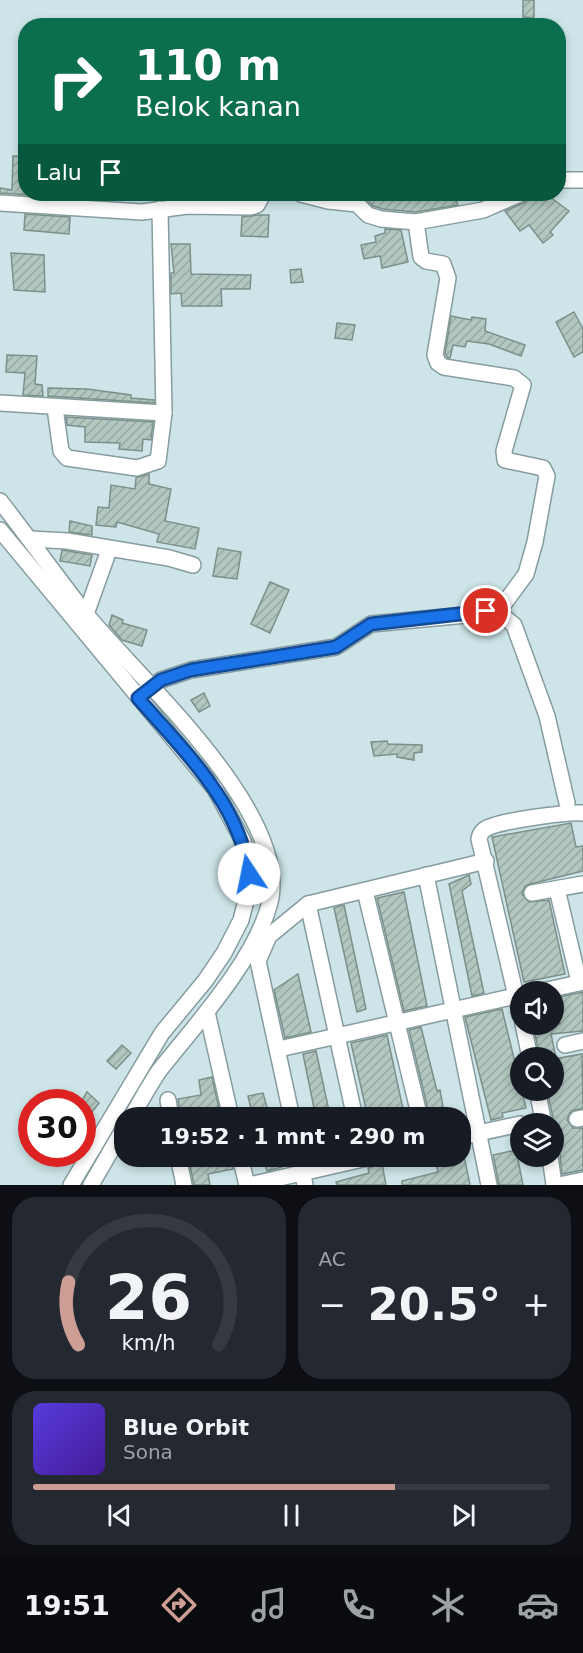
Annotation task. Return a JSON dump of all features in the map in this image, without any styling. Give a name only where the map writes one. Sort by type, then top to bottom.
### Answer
[{"type":"street","points":[[566,180],[583,180]]},
{"type":"street","points":[[0,203],[142,212],[187,206],[251,207],[257,205],[259,201]]},
{"type":"street","points":[[327,201],[357,204],[368,215],[381,219],[416,222],[483,210],[504,201]]},
{"type":"street","points":[[55,408],[61,451],[64,456],[137,468],[158,461],[164,413],[160,209]]},
{"type":"street","points":[[416,222],[421,257],[426,261],[443,264],[448,278],[435,355],[438,363],[444,367],[514,378],[523,385],[504,451],[505,460],[543,468],[547,476],[535,542],[526,574],[498,612]]},
{"type":"street","points":[[0,403],[164,413]]},
{"type":"street","points":[[0,501],[215,789],[243,841],[250,885],[241,920],[225,953],[162,1034],[71,1185]]},
{"type":"street","points":[[0,530],[144,692],[225,776],[248,809],[263,838],[272,873],[273,886],[265,919],[252,944],[207,1012],[158,1073],[138,1107]]},
{"type":"street","points":[[30,539],[67,541],[109,550],[169,558],[193,565]]},
{"type":"street","points":[[86,614],[109,550]]},
{"type":"street","points":[[144,692],[191,670],[336,647],[371,624],[498,612],[514,625],[547,716],[573,810]]},
{"type":"street","points":[[515,981],[479,839],[485,829],[573,810],[583,802]]},
{"type":"street","points":[[290,1107],[258,961],[269,936],[308,904],[486,861]]},
{"type":"street","points":[[426,875],[489,1185]]},
{"type":"street","points":[[532,893],[583,884]]},
{"type":"street","points":[[557,889],[581,982],[564,986]]},
{"type":"street","points":[[365,891],[417,1107]]},
{"type":"street","points":[[308,904],[353,1107]]},
{"type":"street","points":[[279,1049],[510,998]]},
{"type":"street","points":[[207,1012],[229,1107]]},
{"type":"street","points":[[565,1045],[583,1041]]},
{"type":"street","points":[[168,1100],[169,1107]]},
{"type":"street","points":[[471,1135],[510,1127]]},
{"type":"street","points":[[91,1185],[114,1145]]},
{"type":"street","points":[[180,1167],[184,1185]]},
{"type":"street","points":[[243,1167],[248,1185],[304,1179],[338,1167]]},
{"type":"street","points":[[552,1167],[556,1185],[583,1180]]},
{"type":"building","points":[[523,0],[534,0],[534,18],[523,17]]},
{"type":"building","points":[[13,156],[18,156],[18,194],[0,193],[0,188],[12,190]]},
{"type":"building","points":[[368,201],[457,201],[458,205],[416,212],[373,206]]},
{"type":"building","points":[[526,201],[555,201],[569,211],[550,232],[553,235],[543,243],[529,225],[520,231],[505,211]]},
{"type":"building","points":[[25,214],[70,217],[69,234],[24,230]]},
{"type":"building","points":[[269,215],[268,237],[241,236],[242,217]]},
{"type":"building","points":[[385,229],[401,230],[408,262],[382,268],[380,256],[364,259],[361,245],[376,242],[375,236],[385,233]]},
{"type":"building","points":[[171,244],[190,244],[191,274],[251,275],[250,289],[221,289],[222,306],[182,306],[181,293],[171,294],[171,273],[174,273]]},
{"type":"building","points":[[11,253],[44,255],[45,292],[14,290]]},
{"type":"building","points":[[301,269],[303,282],[291,283],[290,270]]},
{"type":"building","points":[[574,312],[583,329],[583,352],[574,357],[556,322]]},
{"type":"building","points":[[451,316],[471,320],[472,317],[486,319],[485,331],[525,345],[521,356],[489,344],[467,341],[465,347],[453,345],[450,358],[448,358],[445,354]]},
{"type":"building","points":[[337,323],[355,325],[352,340],[335,338]]},
{"type":"building","points":[[7,355],[37,356],[35,384],[42,385],[43,396],[23,395],[25,373],[6,372]]},
{"type":"building","points":[[48,388],[87,389],[131,395],[131,398],[154,400],[154,403],[48,396]]},
{"type":"building","points":[[66,417],[153,422],[151,440],[143,439],[142,451],[119,449],[120,443],[85,442],[85,427],[67,425]]},
{"type":"building","points":[[149,474],[149,484],[171,489],[165,521],[199,528],[195,549],[157,542],[159,534],[117,522],[116,527],[96,525],[98,507],[109,508],[111,485],[135,489],[136,478]]},
{"type":"building","points":[[70,521],[92,526],[92,535],[69,532]]},
{"type":"building","points":[[218,548],[241,552],[237,579],[213,576]]},
{"type":"building","points":[[62,550],[92,555],[90,566],[60,561]]},
{"type":"building","points":[[270,582],[289,590],[270,633],[251,624]]},
{"type":"building","points":[[112,615],[123,620],[122,623],[147,630],[142,646],[122,640],[109,625]]},
{"type":"building","points":[[204,693],[210,706],[199,712],[191,700]]},
{"type":"building","points":[[387,741],[388,744],[422,745],[422,752],[414,753],[414,760],[397,757],[397,754],[374,756],[371,742]]},
{"type":"building","points":[[571,823],[576,847],[583,846],[583,871],[530,884],[525,886],[522,894],[529,902],[549,900],[565,974],[524,981],[492,837]]},
{"type":"building","points":[[469,875],[471,884],[462,891],[484,993],[472,996],[449,884]]},
{"type":"building","points":[[404,892],[427,1006],[404,1011],[377,898]]},
{"type":"building","points":[[344,905],[366,1009],[357,1012],[334,908]]},
{"type":"building","points":[[298,974],[311,1032],[285,1038],[274,990]]},
{"type":"building","points":[[583,992],[583,1031],[564,1033],[564,996]]},
{"type":"building","points":[[502,1009],[511,1047],[510,1101],[524,1101],[526,1108],[502,1113],[503,1117],[491,1120],[465,1017]]},
{"type":"building","points":[[421,1027],[443,1107],[427,1107],[409,1030]]},
{"type":"building","points":[[387,1035],[403,1107],[366,1107],[351,1043]]},
{"type":"building","points":[[535,1035],[551,1035],[554,1047],[538,1047]]},
{"type":"building","points":[[122,1045],[131,1053],[116,1069],[107,1061]]},
{"type":"building","points":[[316,1051],[328,1107],[314,1107],[303,1054]]},
{"type":"building","points":[[582,1054],[583,1108],[571,1111],[567,1120],[573,1128],[583,1128],[583,1170],[562,1174],[564,1113],[552,1113],[549,1101],[564,1101],[564,1057]]},
{"type":"building","points":[[212,1077],[219,1107],[179,1107],[178,1099],[201,1095],[199,1080]]},
{"type":"building","points":[[263,1093],[267,1107],[250,1107],[248,1096]]},
{"type":"building","points":[[510,1151],[510,1167],[519,1167],[523,1185],[499,1185],[493,1155]]},
{"type":"building","points":[[190,1167],[233,1167],[233,1169],[208,1174],[210,1185],[194,1185]]},
{"type":"building","points":[[266,1167],[282,1167],[267,1171]]},
{"type":"building","points":[[383,1167],[386,1185],[337,1185],[336,1182],[369,1173],[368,1168]]},
{"type":"building","points":[[437,1167],[466,1167],[470,1185],[402,1185],[402,1181],[438,1172]]},
{"type":"route","points":[[249,874],[243,841],[215,789],[138,698],[150,686],[161,680],[191,670],[336,647],[371,624],[486,611]]}]
